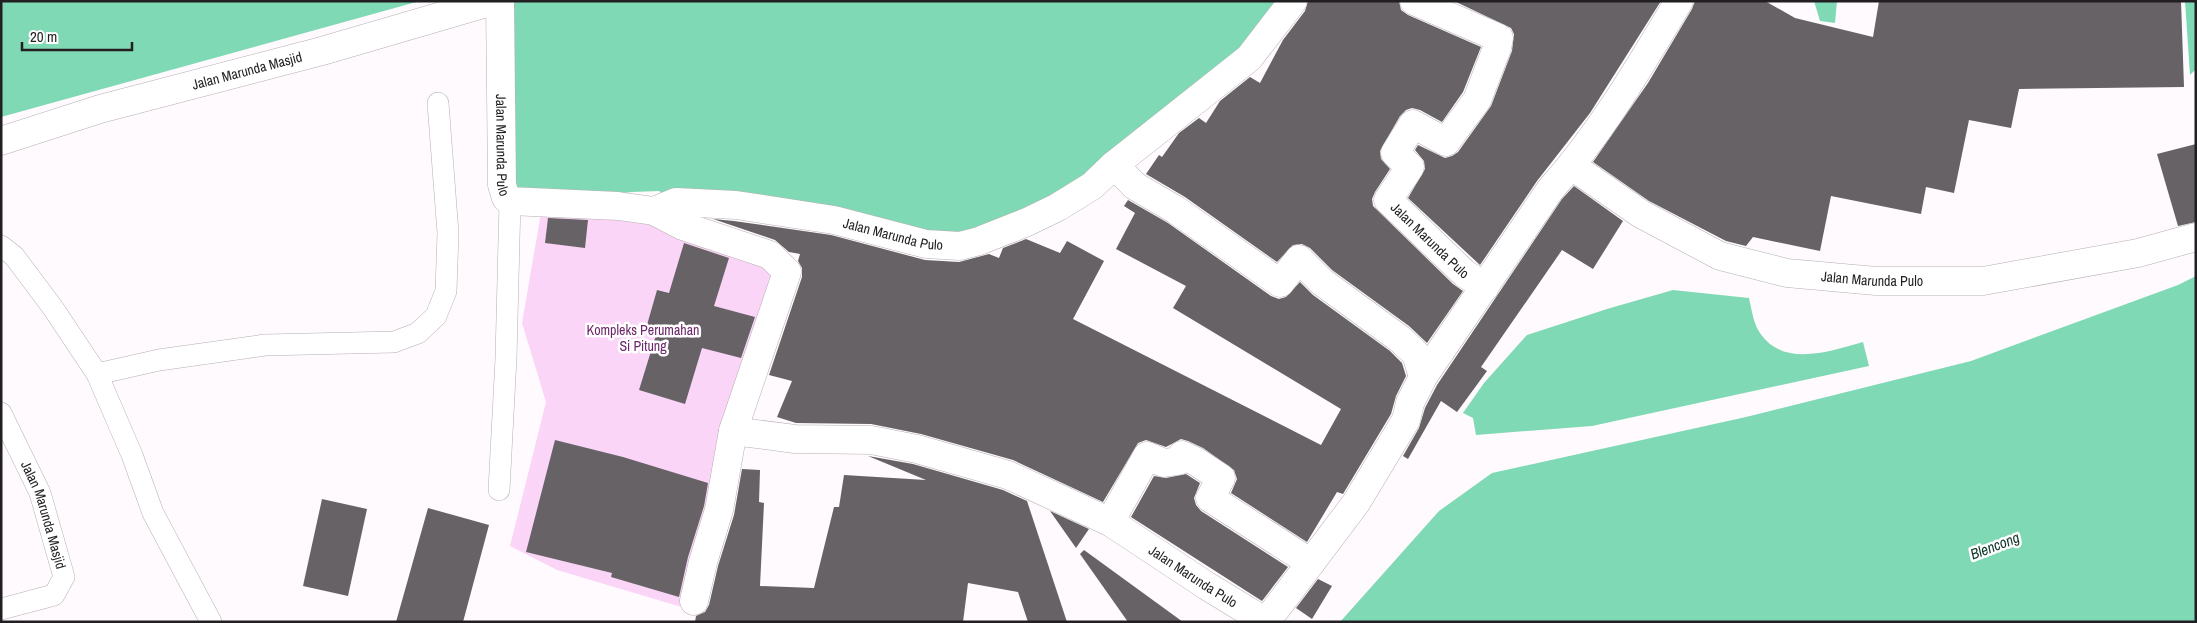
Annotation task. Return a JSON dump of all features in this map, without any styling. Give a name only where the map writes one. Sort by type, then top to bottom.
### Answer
[{"type":"street","name":"Jalan Marunda Masjid","points":[[1,141],[100,109],[322,51],[493,1]]},
{"type":"street","name":"Jalan Marunda Pulo","points":[[500,1],[502,185],[506,198],[510,201],[618,206],[654,210],[683,226],[770,255],[787,272],[733,431],[719,510],[703,562],[694,601]]},
{"type":"street","name":"Jalan Marunda Pulo","points":[[654,210],[676,202],[736,205],[834,220],[926,244],[960,246],[979,241],[1058,207],[1092,186],[1114,165],[1249,58],[1293,1]]},
{"type":"street","name":"Jalan Marunda Pulo","points":[[1414,1],[1499,38],[1497,48],[1476,100],[1446,142],[1413,124],[1395,153],[1410,167],[1388,200],[1464,273],[1484,287]]},
{"type":"street","name":"Jalan Marunda Pulo","points":[[733,431],[795,439],[871,440],[917,449],[1008,476],[1110,522],[1207,586],[1266,622],[1356,503],[1406,420],[1410,403],[1423,377],[1550,190],[1572,166],[1628,86],[1679,1]]},
{"type":"street","points":[[1114,165],[1135,186],[1176,210],[1280,283],[1299,259],[1322,282],[1400,339],[1416,354],[1423,377]]},
{"type":"street","name":"Jalan Marunda Pulo","points":[[1572,166],[1641,214],[1720,256],[1787,274],[1876,281],[1983,281],[2138,253],[2196,237]]},
{"type":"street","points":[[1110,522],[1147,456],[1164,463],[1178,462],[1182,455],[1194,460],[1221,478],[1210,498],[1311,563]]},
{"type":"lane","points":[[97,374],[160,360],[265,345],[394,342],[418,333],[436,316],[446,291],[448,233],[438,104]]},
{"type":"lane","points":[[499,490],[506,358],[510,201]]},
{"type":"lane","points":[[1,246],[20,263],[97,374],[132,455],[153,513],[212,622]]},
{"type":"lane","name":"Jalan Marunda Masjid","points":[[1,413],[40,493],[64,577],[54,595],[1,609]]},
{"type":"green space","name":"Kompleks Perumahan Si Pitung","points":[[542,207],[654,221],[780,271],[685,608],[557,570],[510,546],[546,402],[522,323]]},
{"type":"water","points":[[1,1],[420,1],[1,117]]},
{"type":"water","points":[[510,1],[1285,1],[1251,46],[1079,184],[965,242],[665,196],[659,191],[569,199],[508,187]]},
{"type":"water","points":[[1814,1],[1837,1],[1835,23],[1820,21]]},
{"type":"water","points":[[2185,1],[2196,1],[2196,69],[2190,75]]},
{"type":"water","name":"Blencong","points":[[2196,276],[2196,622],[1340,622],[1439,511],[1492,473],[1746,417],[1971,361],[2178,285]]},
{"type":"water","points":[[1673,290],[1749,298],[1757,328],[1766,341],[1778,349],[1791,353],[1820,353],[1863,342],[1869,366],[1592,426],[1476,435],[1473,418],[1463,413],[1484,383],[1527,335]]},
{"type":"building","points":[[1308,1],[1399,1],[1401,10],[1408,15],[1481,47],[1463,92],[1442,122],[1420,110],[1412,108],[1406,110],[1400,116],[1380,151],[1381,159],[1390,169],[1375,192],[1372,199],[1373,206],[1453,284],[1463,291],[1427,343],[1409,326],[1332,270],[1310,248],[1302,244],[1293,245],[1277,262],[1185,197],[1146,174],[1159,155],[1162,157],[1179,133],[1199,118],[1206,123],[1220,101],[1250,77],[1260,83],[1283,40],[1305,11]]},
{"type":"building","points":[[1454,1],[1661,1],[1590,113],[1537,181],[1480,265],[1408,198],[1425,169],[1424,161],[1415,150],[1418,145],[1445,158],[1458,152],[1491,106],[1512,51],[1514,34],[1511,28]]},
{"type":"building","points":[[1695,1],[1765,1],[1795,18],[1873,37],[1879,1],[2181,1],[2184,87],[2019,89],[2011,128],[1969,120],[1954,193],[1926,187],[1921,214],[1831,196],[1820,251],[1753,237],[1746,246],[1726,241],[1649,201],[1593,162],[1648,83]]},
{"type":"building","points":[[2196,144],[2196,222],[2178,226],[2157,154]]},
{"type":"building","points":[[1574,186],[1623,221],[1593,269],[1562,250],[1481,367],[1487,371],[1457,412],[1441,401],[1408,459],[1403,456],[1419,428],[1425,408],[1437,385],[1562,199]]},
{"type":"building","points":[[1128,200],[1168,223],[1271,296],[1279,299],[1286,297],[1300,282],[1313,295],[1390,351],[1402,363],[1406,376],[1396,396],[1391,414],[1343,494],[1337,492],[1307,542],[1231,493],[1237,479],[1234,470],[1203,448],[1181,439],[1166,447],[1146,440],[1138,443],[1103,502],[1013,460],[921,434],[871,424],[796,423],[777,417],[792,381],[769,375],[802,277],[802,268],[798,261],[800,254],[789,252],[775,240],[713,219],[831,235],[925,260],[959,262],[989,254],[999,258],[1003,248],[1026,239],[1060,253],[1067,241],[1104,261],[1073,319],[1321,445],[1341,409],[1173,308],[1186,286],[1116,249],[1135,213],[1124,206]]},
{"type":"building","points":[[548,218],[588,220],[585,248],[545,243]]},
{"type":"building","points":[[684,243],[729,258],[714,306],[755,317],[741,358],[702,348],[685,404],[639,390],[656,335],[645,332],[657,290],[669,293]]},
{"type":"building","points":[[555,440],[623,457],[708,483],[704,506],[688,557],[679,597],[611,577],[612,573],[526,552]]},
{"type":"building","points":[[868,456],[913,464],[1003,490],[1027,501],[1067,622],[1028,622],[1018,592],[968,583],[963,622],[695,622],[696,616],[705,612],[709,605],[718,566],[734,515],[742,469],[760,470],[759,502],[764,503],[760,586],[814,588],[834,507],[839,507],[844,475],[926,480]]},
{"type":"building","points":[[1186,474],[1200,483],[1194,498],[1196,505],[1201,511],[1288,567],[1262,601],[1131,517],[1154,476],[1166,478]]},
{"type":"building","points":[[322,499],[367,509],[348,596],[303,586]]},
{"type":"building","points":[[428,508],[489,525],[463,622],[396,622]]},
{"type":"building","points":[[1050,511],[1089,529],[1076,548]]},
{"type":"building","points":[[1084,550],[1183,622],[1128,622],[1080,554]]},
{"type":"building","points":[[1318,579],[1332,586],[1312,619],[1296,608]]}]
